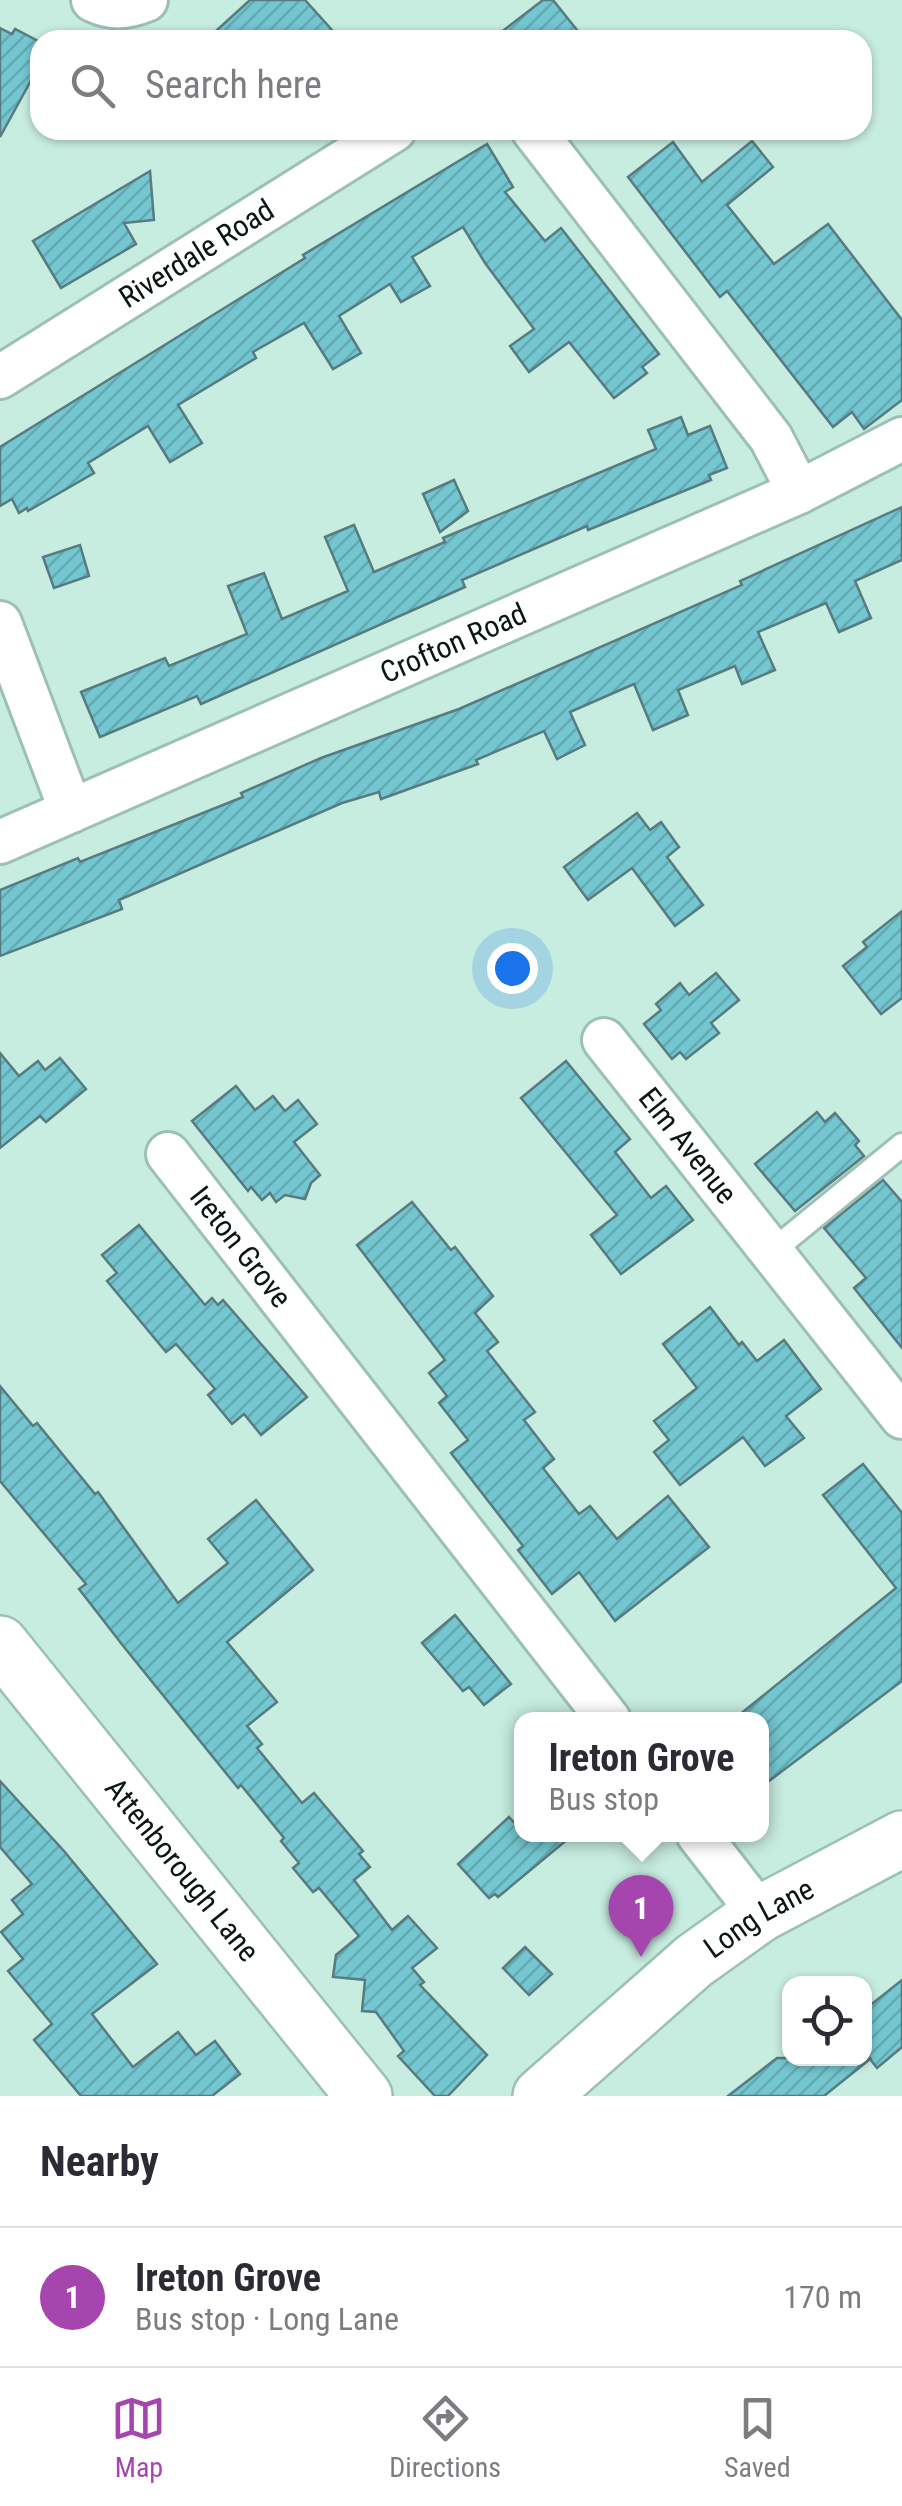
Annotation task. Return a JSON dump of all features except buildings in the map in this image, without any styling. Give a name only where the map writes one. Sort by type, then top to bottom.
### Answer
[{"type":"street","points":[[93,0],[109,7],[133,6],[146,0]]},
{"type":"street","name":"Riverdale Road","points":[[0,376],[378,140]]},
{"type":"street","points":[[541,140],[771,438],[799,492]]},
{"type":"street","name":"Crofton Road","points":[[0,842],[799,492],[902,440]]},
{"type":"street","points":[[0,623],[71,811]]},
{"type":"street","name":"Elm Avenue","points":[[604,1040],[902,1417]]},
{"type":"street","name":"Ireton Grove","points":[[168,1154],[602,1712]]},
{"type":"street","name":"Attenborough Lane","points":[[0,1644],[364,2096]]},
{"type":"street","name":"Long Lane","points":[[541,2096],[694,1961],[760,1914],[902,1839]]},
{"type":"street","points":[[704,1842],[760,1914]]},
{"type":"lane","points":[[770,1253],[902,1145]]},
{"type":"place","name":"Ireton Grove","points":[[641,1957]]}]
